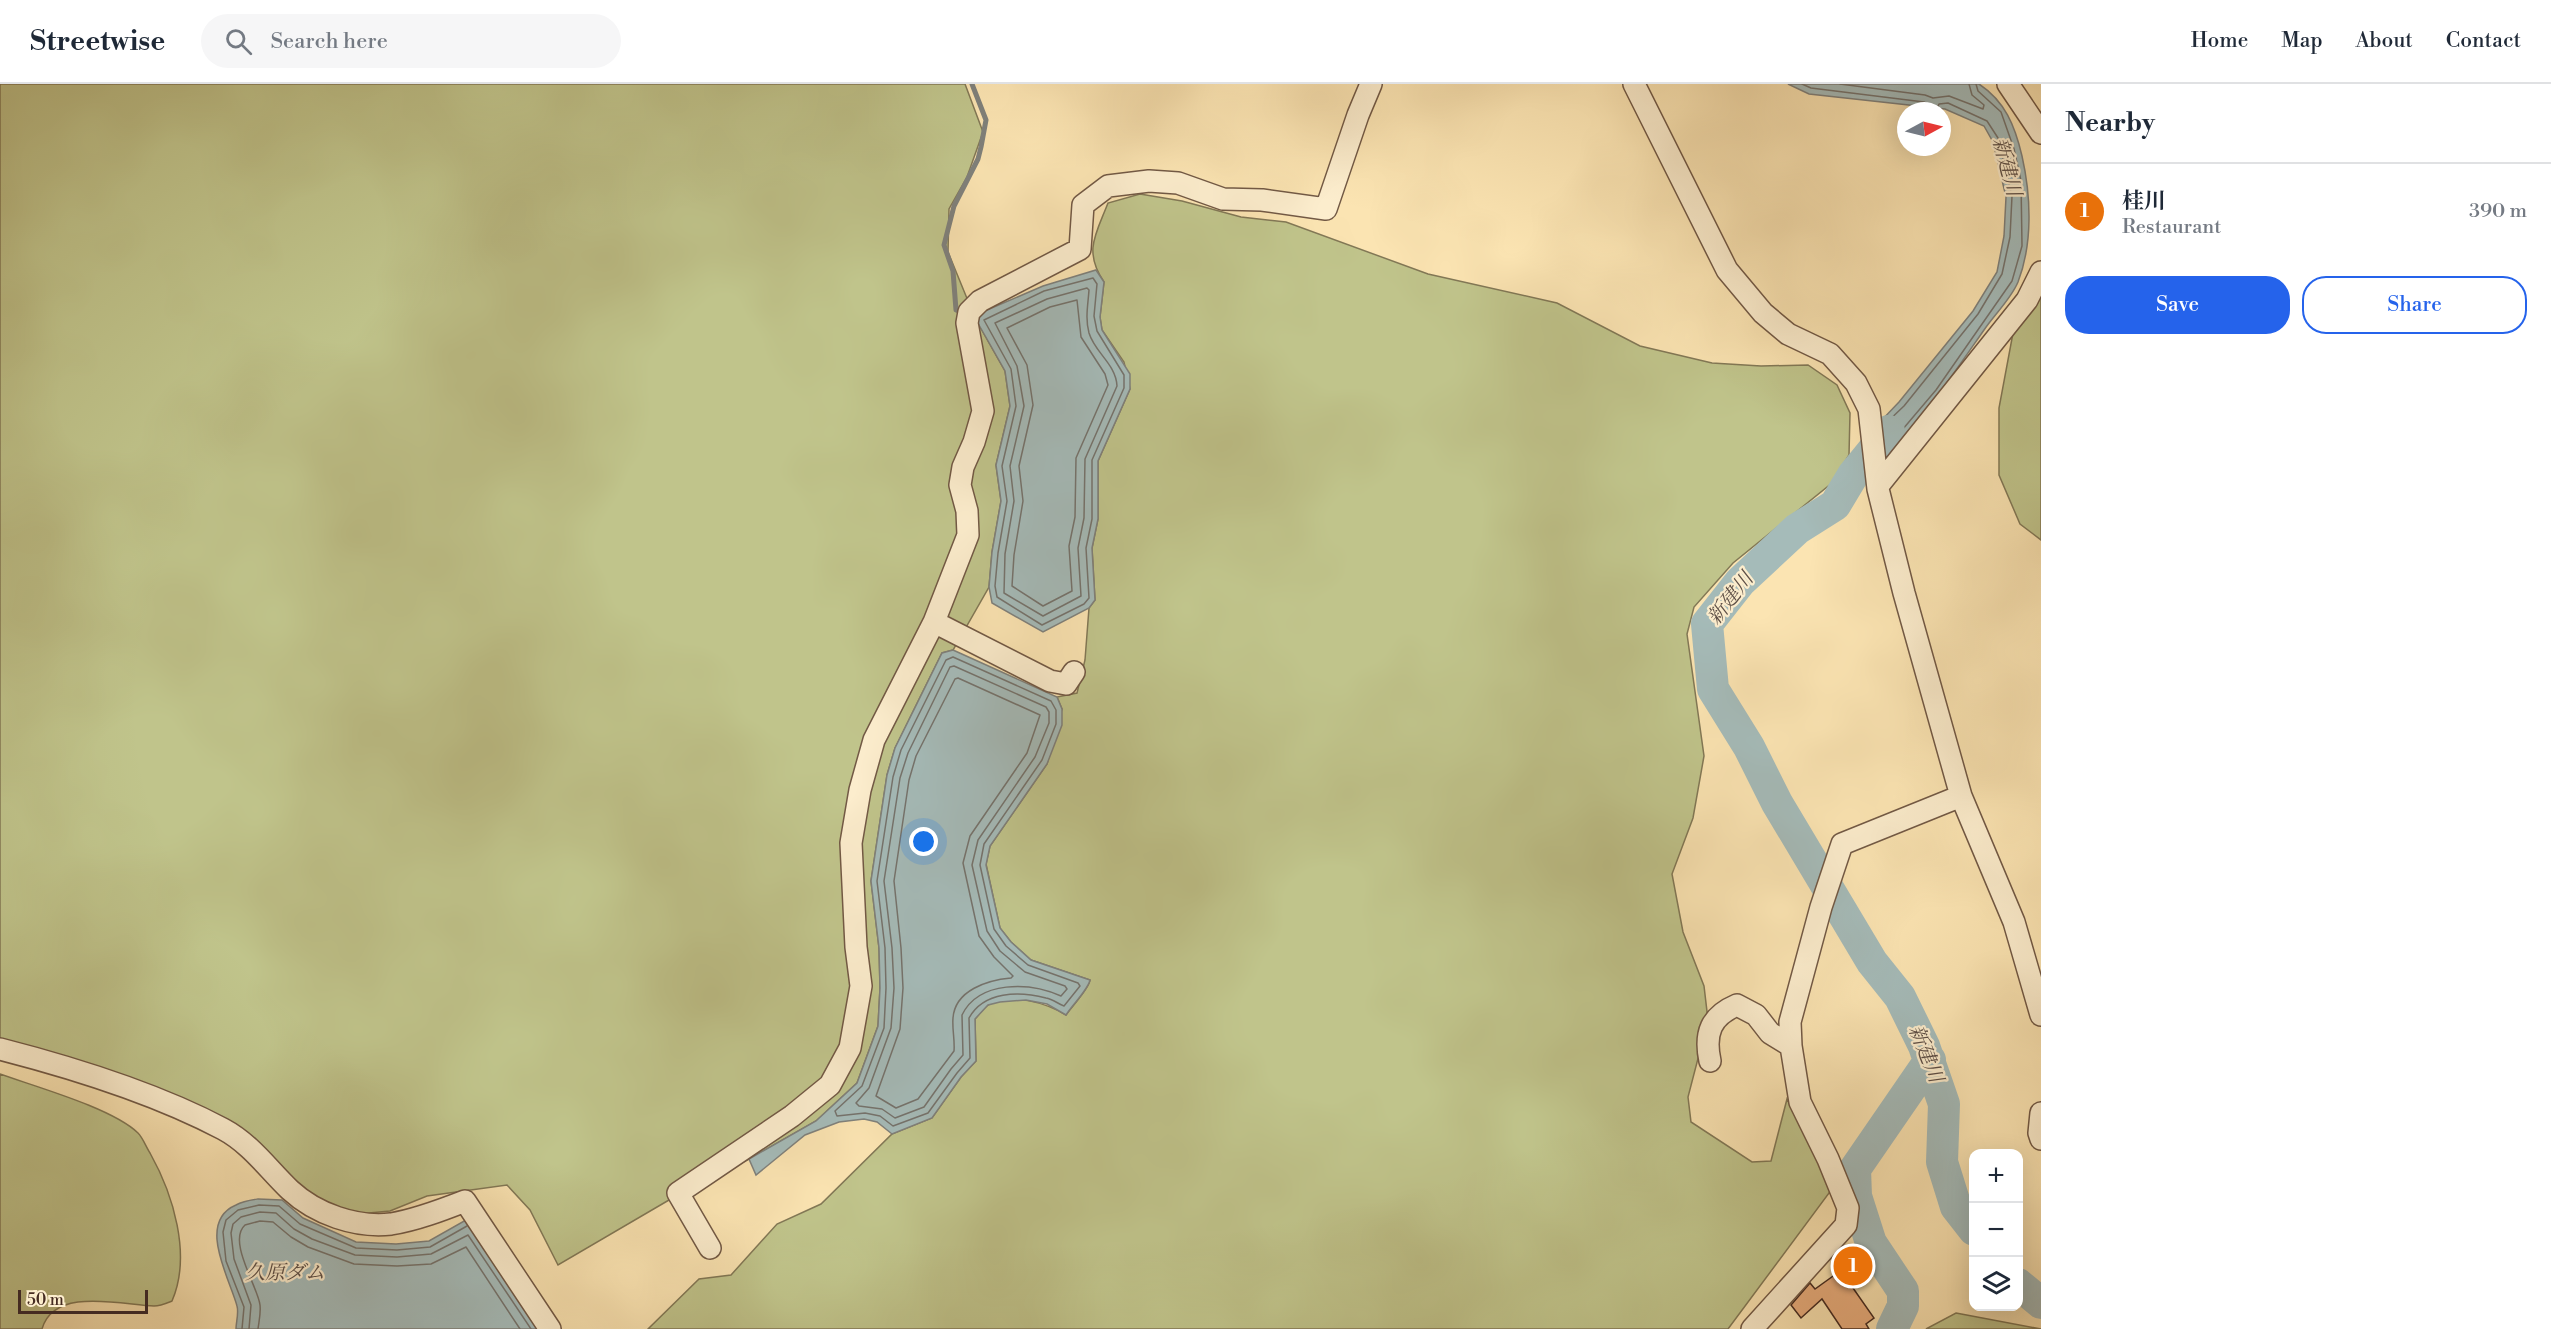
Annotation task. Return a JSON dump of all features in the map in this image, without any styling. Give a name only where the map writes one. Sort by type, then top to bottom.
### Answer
[{"type":"street","points":[[710,1248],[678,1193],[792,1116],[830,1085],[850,1048],[861,986],[856,947],[851,843],[860,790],[873,740],[934,622],[968,535],[966,511],[960,485],[963,467],[974,442],[983,411],[967,323],[969,312],[980,301],[1080,249],[1083,205],[1108,186],[1149,181],[1178,183],[1223,199],[1262,200],[1326,209],[1371,84]]},
{"type":"street","points":[[1634,84],[1727,270],[1763,313],[1788,334],[1830,354],[1856,383],[1869,409],[1877,480],[1904,593],[1961,796],[2014,922],[2041,1015]]},
{"type":"street","points":[[2008,84],[2041,133]]},
{"type":"street","points":[[1877,480],[2027,300],[2041,272]]},
{"type":"street","points":[[934,622],[1050,681],[1065,684],[1074,672]]},
{"type":"street","points":[[1752,1329],[1846,1225],[1848,1208],[1828,1159],[1800,1101],[1791,1046],[1790,1022],[1821,907],[1842,844],[1961,796]]},
{"type":"street","points":[[1710,1061],[1707,1049],[1711,1026],[1722,1012],[1737,1005],[1756,1015],[1770,1033],[1791,1046]]},
{"type":"street","points":[[0,1048],[75,1068],[199,1117],[226,1131],[251,1149],[292,1191],[317,1210],[353,1222],[391,1224],[465,1201],[550,1329]]},
{"type":"street","points":[[2041,1113],[2039,1133],[2041,1139]]},
{"type":"green space","points":[[0,84],[965,84],[983,132],[967,177],[949,209],[948,252],[975,318],[1005,371],[1010,406],[996,465],[1001,501],[992,552],[989,587],[953,650],[942,653],[895,748],[887,775],[871,881],[879,948],[878,1026],[857,1083],[816,1121],[669,1200],[558,1265],[530,1210],[507,1185],[427,1196],[390,1211],[358,1214],[311,1199],[250,1136],[0,1043]]},
{"type":"green space","points":[[1140,194],[1182,201],[1241,217],[1286,222],[1428,274],[1557,303],[1640,346],[1712,363],[1761,366],[1808,365],[1837,385],[1850,413],[1849,455],[1832,483],[1733,563],[1694,607],[1687,634],[1704,756],[1693,818],[1672,874],[1683,932],[1704,986],[1708,1020],[1688,1097],[1691,1122],[1752,1162],[1771,1161],[1787,1099],[1832,1189],[1728,1329],[648,1329],[699,1279],[731,1275],[777,1224],[821,1204],[892,1134],[932,1118],[961,1077],[976,1061],[975,1019],[986,1006],[997,1001],[1018,999],[1039,1003],[1066,1015],[1089,984],[1090,980],[1031,960],[1011,942],[1000,928],[986,864],[990,846],[1047,764],[1062,709],[1057,697],[1077,693],[1085,660],[1089,608],[1095,600],[1092,548],[1098,519],[1098,461],[1130,389],[1124,362],[1102,330],[1100,317],[1104,282],[1094,261],[1094,242],[1108,203]]},
{"type":"green space","points":[[2041,285],[2041,540],[2020,524],[1999,475],[1999,408],[2013,333]]},
{"type":"green space","points":[[0,1074],[111,1115],[140,1135],[166,1187],[177,1225],[180,1264],[178,1283],[172,1301],[154,1306],[91,1301],[75,1303],[60,1307],[49,1316],[42,1329],[0,1329]]},
{"type":"green space","points":[[1956,1313],[2041,1329],[1926,1329]]},
{"type":"water","points":[[1788,84],[1979,84],[1996,98],[2008,115],[2016,134],[2025,171],[2029,203],[2028,236],[2023,267],[2015,288],[1913,427],[1863,478],[1860,443],[1899,402],[1973,311],[1997,272],[2004,236],[2006,197],[1993,142],[1984,126],[1951,112],[1951,102],[1897,104],[1809,94]]},
{"type":"water","points":[[1096,270],[1104,282],[1100,317],[1102,330],[1130,374],[1130,389],[1098,461],[1098,519],[1092,548],[1095,600],[1089,608],[1043,632],[992,603],[989,587],[992,552],[1001,501],[996,465],[1010,406],[1005,371],[975,318],[980,313],[1043,286]]},
{"type":"water","points":[[953,650],[1057,697],[1062,709],[1062,725],[1047,764],[990,846],[986,865],[1000,928],[1011,942],[1031,960],[1090,980],[1089,984],[1066,1015],[1047,1004],[1026,1000],[988,1005],[975,1019],[976,1061],[961,1077],[932,1118],[892,1134],[877,1122],[864,1119],[839,1122],[805,1135],[756,1175],[749,1159],[816,1121],[857,1083],[878,1026],[879,948],[871,881],[887,775],[895,748],[942,653]]},
{"type":"water","name":"久原ダム","points":[[258,1199],[282,1200],[303,1218],[356,1242],[396,1244],[429,1241],[473,1216],[547,1329],[236,1329],[238,1309],[219,1252],[218,1224],[224,1213],[236,1205]]},
{"type":"building","points":[[1836,1274],[1842,1282],[1846,1278],[1874,1318],[1866,1324],[1869,1329],[1842,1329],[1822,1299],[1801,1318],[1791,1305],[1810,1283],[1815,1289]]},
{"type":"waterway","points":[[964,313],[956,310],[953,271],[944,245],[954,206],[978,159],[986,120],[972,84]]},
{"type":"waterway","name":"新建川","points":[[1889,431],[1853,475],[1835,505],[1797,529],[1740,582],[1707,624],[1713,689],[1749,747],[1777,803],[1872,962],[1900,997],[1924,1046],[1944,1104],[1942,1162],[1956,1207],[1969,1224]]},
{"type":"waterway","points":[[1892,1329],[1903,1306],[1903,1291],[1871,1243],[1856,1196],[1855,1169],[1930,1060]]},
{"type":"waterway","name":"新建川","points":[[2023,1288],[2041,1303]]},
{"type":"place","name":"桂川","points":[[1853,1266]]}]
